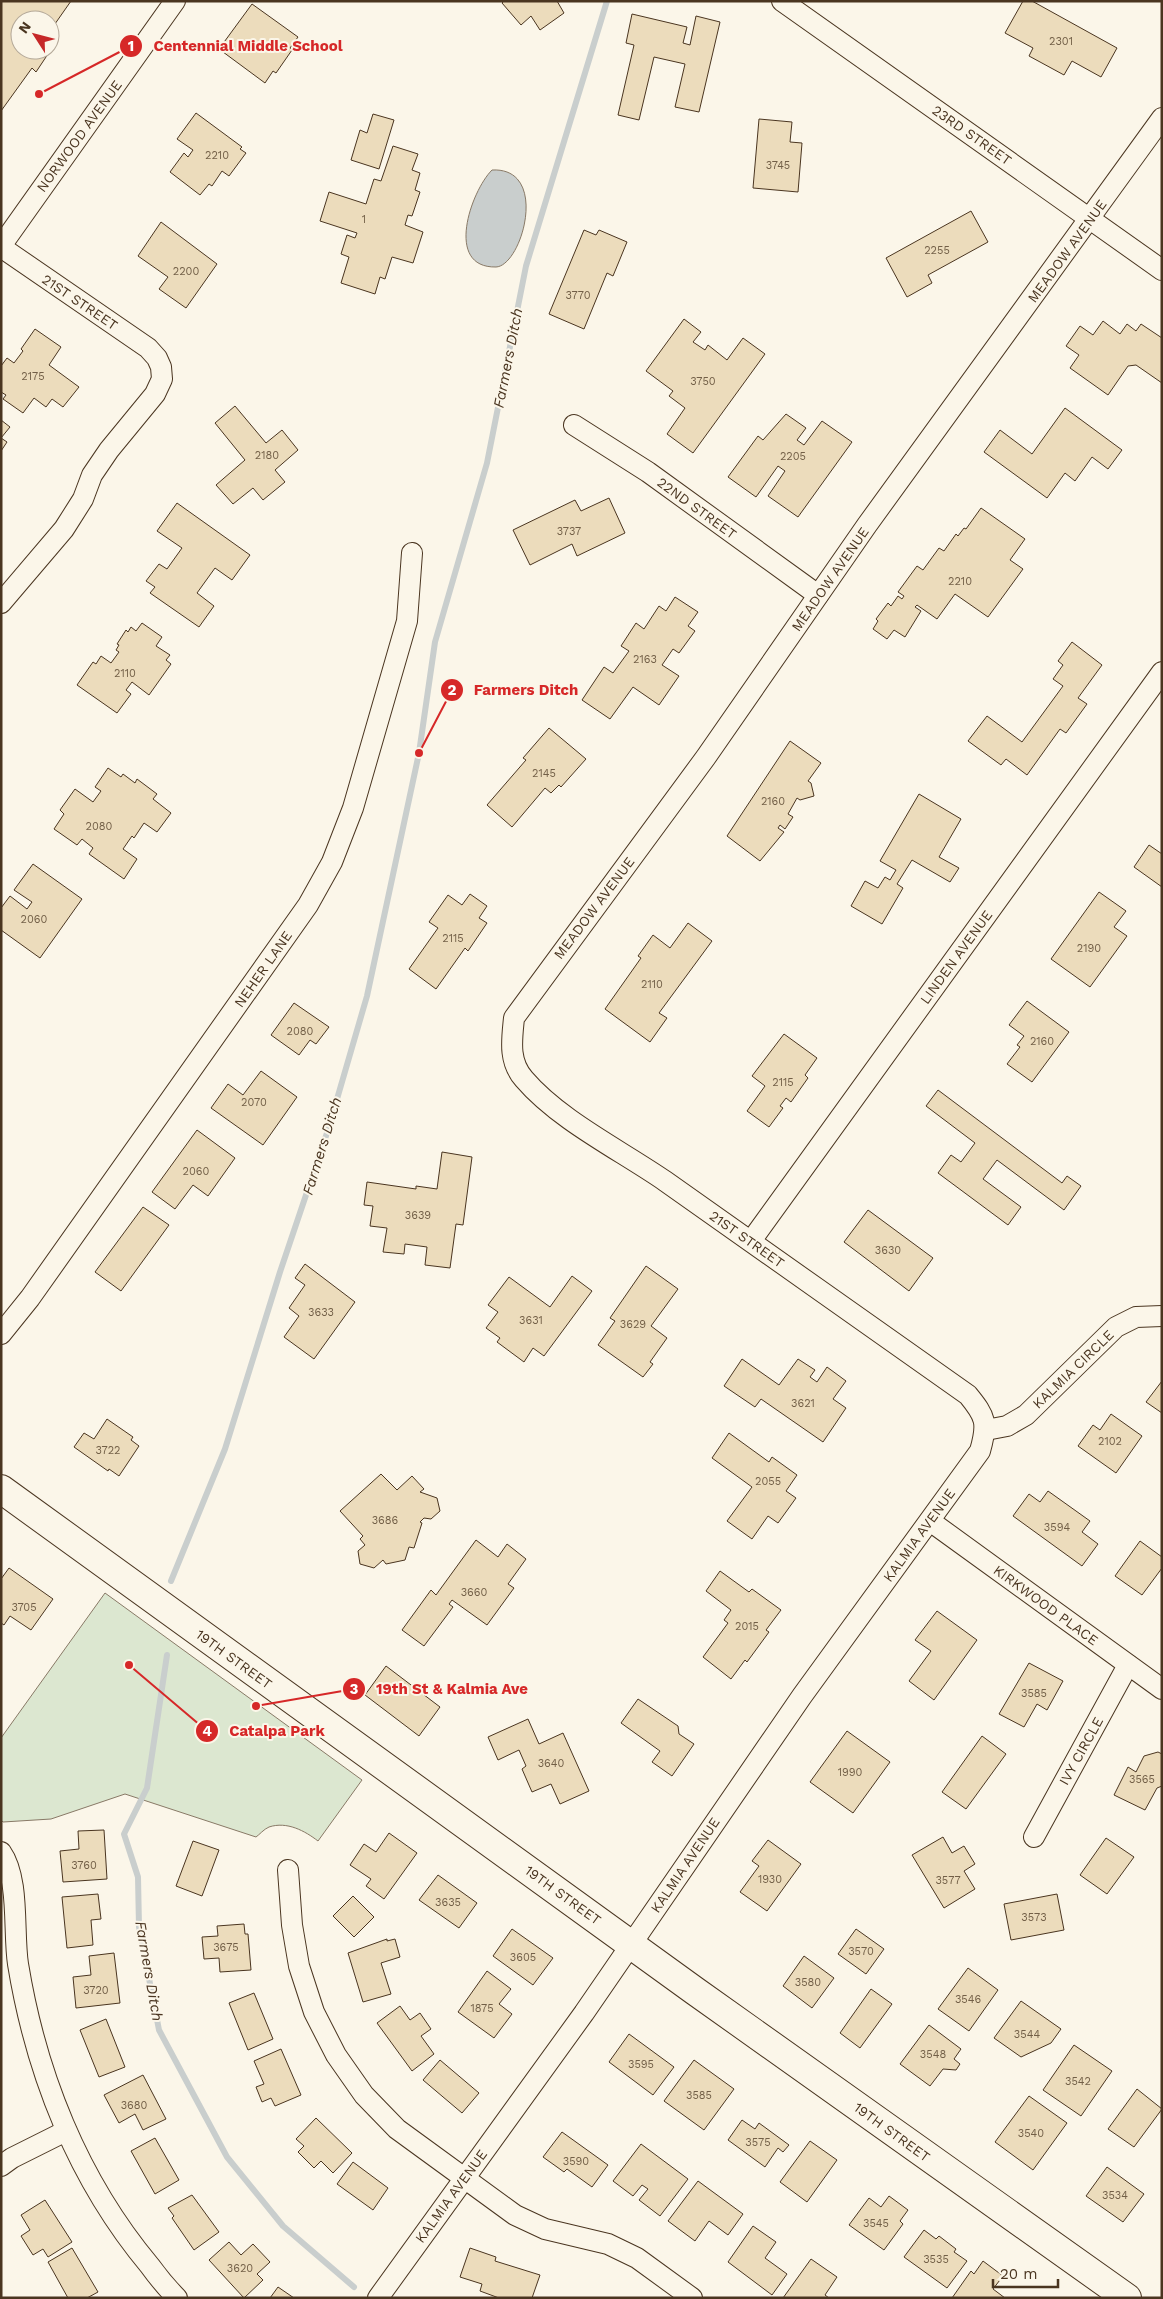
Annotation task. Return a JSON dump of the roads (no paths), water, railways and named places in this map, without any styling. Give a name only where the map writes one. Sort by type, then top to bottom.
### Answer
[{"type":"street","name":"NORWOOD AVENUE","points":[[1,247],[175,1]]},
{"type":"street","name":"23RD STREET","points":[[782,1],[1162,270]]},
{"type":"street","name":"MEADOW AVENUE","points":[[511,1046],[514,1018],[529,995],[706,757],[867,525],[1162,118]]},
{"type":"street","name":"21ST STREET","points":[[1,247],[148,348],[157,358],[162,379],[155,394],[109,450],[92,475],[83,499],[64,528],[1,603]]},
{"type":"street","name":"22ND STREET","points":[[574,425],[648,472],[818,595]]},
{"type":"street","name":"NEHER LANE","points":[[1,1334],[30,1298],[302,914],[332,862],[353,808],[407,621],[412,553]]},
{"type":"street","name":"LINDEN AVENUE","points":[[751,1241],[1162,672]]},
{"type":"street","name":"21ST STREET","points":[[511,1046],[514,1060],[523,1078],[560,1112],[644,1166],[968,1395],[982,1413],[986,1430]]},
{"type":"street","name":"KALMIA CIRCLE","points":[[986,1430],[1007,1426],[1026,1415],[1116,1327],[1136,1318],[1162,1316]]},
{"type":"street","name":"KALMIA AVENUE","points":[[378,2298],[631,1944],[802,1696],[980,1451],[986,1430]]},
{"type":"street","name":"19TH STREET","points":[[1,1489],[199,1634],[1127,2298]]},
{"type":"street","name":"KIRKWOOD PLACE","points":[[930,1521],[1162,1689]]},
{"type":"street","name":"IVY CIRCLE","points":[[1034,1838],[1128,1664]]},
{"type":"street","points":[[1,1852],[11,1878],[18,1962],[36,2048],[66,2131],[97,2191],[132,2245],[177,2298]]},
{"type":"street","points":[[288,1870],[292,1925],[299,1966],[314,2012],[336,2055],[364,2095],[397,2130],[515,2215],[545,2229],[608,2244],[637,2258],[692,2298]]},
{"type":"street","points":[[1,2166],[12,2158],[66,2131]]},
{"type":"waterway","name":"Farmers Ditch","points":[[171,1581],[225,1449],[280,1272],[328,1130],[367,996],[419,753],[435,642],[487,463],[526,266],[607,1]]},
{"type":"waterway","name":"Farmers Ditch","points":[[167,1655],[147,1788],[124,1834],[138,1877],[139,1927],[159,2030],[227,2157],[283,2226],[354,2287]]},
{"type":"place","name":"Centennial Middle School","points":[[39,94]]},
{"type":"place","name":"Farmers Ditch","points":[[419,753]]},
{"type":"place","name":"Catalpa Park","points":[[129,1665]]},
{"type":"place","name":"19th St & Kalmia Ave","points":[[256,1706]]}]
